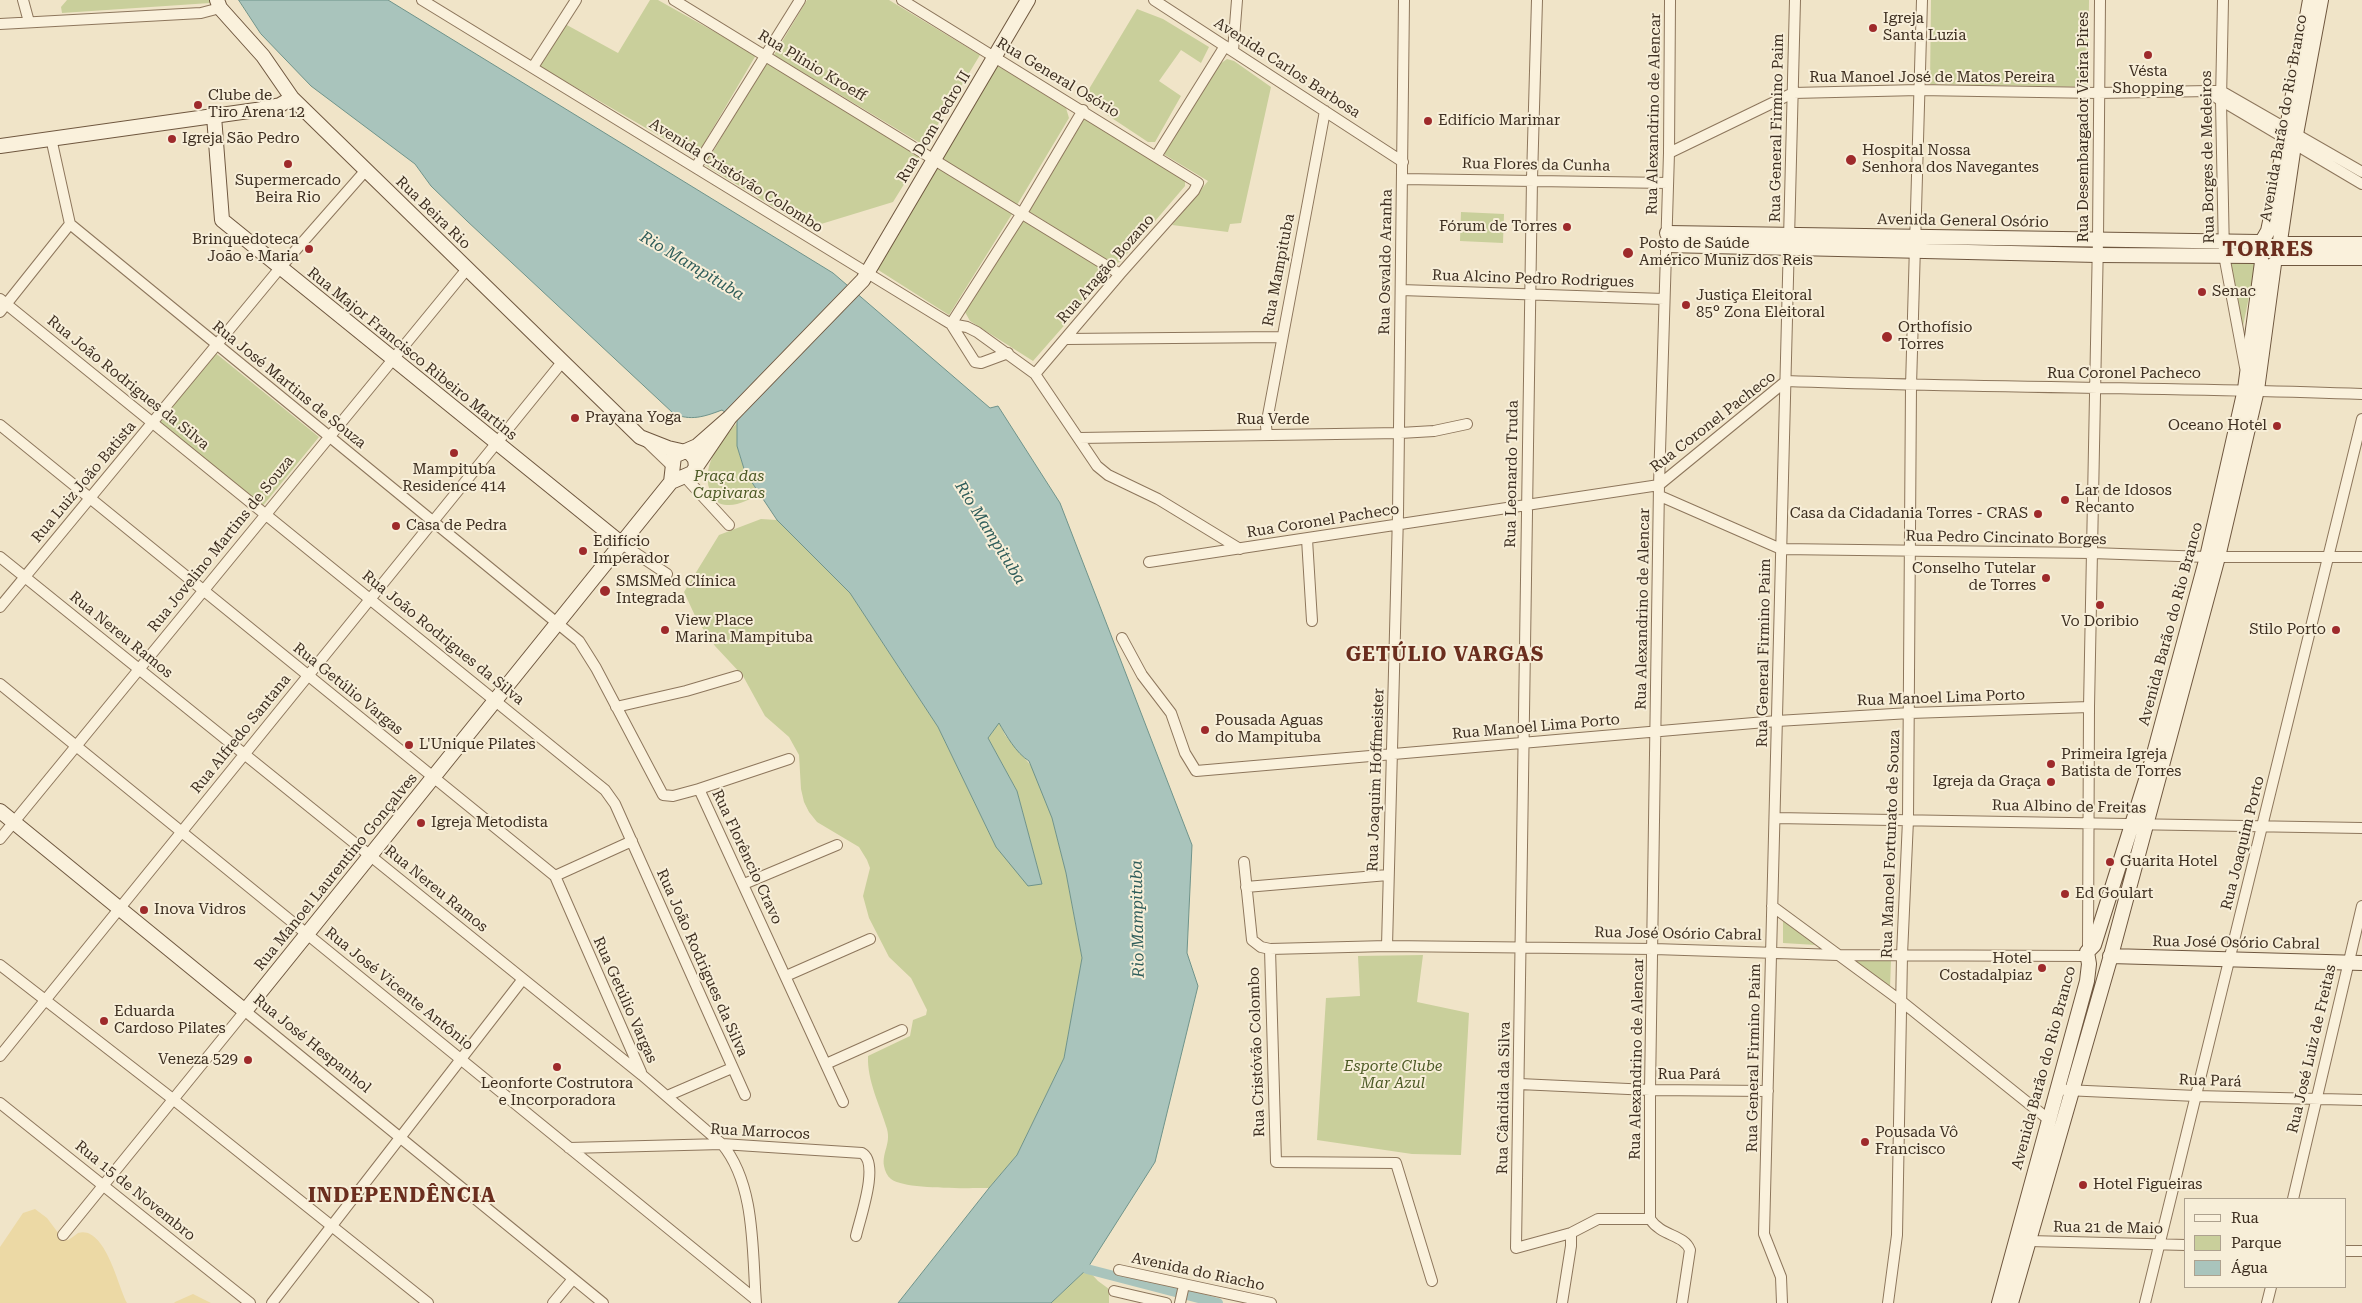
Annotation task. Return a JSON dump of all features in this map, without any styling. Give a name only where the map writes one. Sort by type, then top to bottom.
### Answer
[{"type":"main road","name":"Rua Dom Pedro II","points":[[730,417],[862,281],[1028,0]]},
{"type":"main road","name":"Avenida Barão do Rio Branco","points":[[2251,390],[2246,372],[2290,136],[2310,0]]},
{"type":"main road","name":"Avenida Barão do Rio Branco","points":[[2290,136],[2321,0]]},
{"type":"main road","name":"Rua Beira Rio","points":[[219,4],[263,56],[292,98],[640,436],[668,448],[685,452]]},
{"type":"main road","points":[[0,146],[265,108],[280,105],[292,98]]},
{"type":"main road","name":"Rua Major Francisco Ribeiro Martins","points":[[214,116],[221,218],[280,268],[622,544]]},
{"type":"main road","name":"Avenida General Osório","points":[[1667,239],[1914,243],[2098,239],[2362,258]]},
{"type":"main road","name":"Avenida General Osório","points":[[1914,243],[2098,255],[2223,248]]},
{"type":"main road","name":"Avenida General Osório","points":[[2270,251],[2362,244]]},
{"type":"main road","name":"Avenida Barão do Rio Branco","points":[[2011,1303],[2109,957],[2152,761],[2213,557],[2251,390],[2270,251]]},
{"type":"main road","points":[[671,482],[674,456],[697,446],[730,417]]},
{"type":"main road","name":"Rua Manoel Laurentino Gonçalves","points":[[246,1011],[671,482],[690,475],[730,417]]},
{"type":"main road","points":[[685,452],[694,457],[696,467]]},
{"type":"main road","name":"Rua Beira Rio","points":[[672,466],[675,472],[684,476]]},
{"type":"main road","name":"Rua José Hespanhol","points":[[0,811],[246,1011]]},
{"type":"main road","name":"Avenida Barão do Rio Branco","points":[[1999,1303],[2087,981],[2089,953],[2139,823]]},
{"type":"main road","points":[[2089,953],[2104,946],[2109,957]]},
{"type":"main road","name":"Rua José Osório Cabral","points":[[2089,953],[2100,968],[2109,957],[2355,962]]},
{"type":"street","points":[[23,0],[29,22]]},
{"type":"street","name":"Avenida Cristóvão Colombo","points":[[422,0],[696,167],[831,252],[951,324],[972,329],[1008,353],[1035,374],[1097,466],[1108,475],[1158,498],[1240,549]]},
{"type":"street","points":[[533,67],[576,0]]},
{"type":"street","name":"Rua Plínio Kroeff","points":[[674,0],[1120,274]]},
{"type":"street","points":[[696,167],[800,0]]},
{"type":"street","name":"Rua General Osório","points":[[902,0],[1157,155],[1198,183]]},
{"type":"street","name":"Avenida Carlos Barbosa","points":[[1154,0],[1402,162]]},
{"type":"street","points":[[1157,155],[1229,49],[1236,0]]},
{"type":"street","name":"Rua Osvaldo Aranha","points":[[1398,525],[1404,0]]},
{"type":"street","name":"Rua Leonardo Truda","points":[[1522,948],[1532,180],[1537,0]]},
{"type":"street","name":"Rua Alexandrino de Alencar","points":[[1650,1219],[1650,1090],[1654,949],[1659,485],[1669,154],[1670,0]]},
{"type":"street","name":"Rua General Firmino Paim","points":[[1782,1303],[1781,1277],[1764,1234],[1795,0]]},
{"type":"street","name":"Rua Manoel Fortunato de Souza","points":[[1888,1303],[1896,1235],[1902,955],[1908,820],[1911,386],[1922,0]]},
{"type":"street","name":"Rua Desembargador Vieira Pires","points":[[2089,953],[2089,707],[2098,255],[2100,0]]},
{"type":"street","name":"Rua Borges de Medeiros","points":[[2223,0],[2221,96],[2223,248],[2246,372]]},
{"type":"street","points":[[0,24],[201,13],[219,4]]},
{"type":"street","name":"Rua Manoel José de Matos Pereira","points":[[1669,154],[1793,93],[1919,90],[2098,93],[2209,91],[2290,136]]},
{"type":"street","points":[[1008,353],[981,363],[975,362],[951,324],[1022,213],[1082,110]]},
{"type":"street","name":"Rua Mampituba","points":[[1267,435],[1266,426],[1281,337],[1325,111]]},
{"type":"street","points":[[2290,136],[2362,172]]},
{"type":"street","points":[[2290,136],[2362,184]]},
{"type":"street","points":[[2,305],[70,224],[51,138]]},
{"type":"street","name":"Rua Luiz João Batista","points":[[0,607],[280,268],[366,170]]},
{"type":"street","name":"Rua Flores da Cunha","points":[[1402,179],[1668,183]]},
{"type":"street","name":"Rua Aragão Bozano","points":[[1035,374],[1194,191],[1198,183]]},
{"type":"street","name":"Rua José Martins de Souza","points":[[70,224],[558,623]]},
{"type":"street","name":"Rua Jovelino Martins de Souza","points":[[0,839],[467,268]]},
{"type":"street","name":"Rua Alcino Pedro Rodrigues","points":[[1401,290],[1664,299]]},
{"type":"street","name":"Rua João Rodrigues da Silva","points":[[2,305],[152,422],[605,790],[615,804],[745,1095]]},
{"type":"street","points":[[1066,339],[1281,337]]},
{"type":"street","name":"Rua Alfredo Santana","points":[[0,1056],[562,361]]},
{"type":"street","name":"Rua Coronel Pacheco","points":[[1149,562],[1659,485],[1786,381],[1911,386],[2251,390],[2362,394]]},
{"type":"street","name":"Rua Joaquim Porto","points":[[2145,1303],[2362,419]]},
{"type":"street","name":"Rua Verde","points":[[1078,438],[1400,433],[1434,431],[1467,424]]},
{"type":"street","name":"Rua Getúlio Vargas","points":[[0,426],[555,876],[642,1075]]},
{"type":"street","name":"Rua Beira Rio","points":[[640,436],[672,466]]},
{"type":"street","points":[[696,467],[701,494]]},
{"type":"street","name":"Rua Beira Rio","points":[[684,476],[729,524]]},
{"type":"street","name":"Rua Pedro Cincinato Borges","points":[[1660,496],[1782,549],[2092,553],[2213,557],[2362,557]]},
{"type":"street","name":"Rua Joaquim Hoffmeister","points":[[1386,946],[1398,525]]},
{"type":"street","points":[[1307,538],[1312,621]]},
{"type":"street","name":"Rua Major Francisco Ribeiro Martins","points":[[622,544],[667,574]]},
{"type":"street","name":"Rua Nereu Ramos","points":[[0,557],[642,1075],[722,1144],[732,1157],[744,1184],[748,1210],[755,1301]]},
{"type":"street","name":"Rua Florêncio Cravo","points":[[558,623],[584,648],[663,795],[669,796],[699,789],[844,1102]]},
{"type":"street","name":"Rua Manoel Lima Porto","points":[[1122,638],[1142,674],[1171,713],[1185,753],[1196,771],[1777,721],[1910,713],[2089,707]]},
{"type":"street","points":[[616,707],[686,691],[737,676]]},
{"type":"street","name":"Rua José Vicente Antônio","points":[[0,684],[755,1301]]},
{"type":"street","points":[[699,789],[789,759]]},
{"type":"street","name":"Rua Albino de Freitas","points":[[1775,818],[2362,828]]},
{"type":"street","points":[[555,876],[632,842]]},
{"type":"street","points":[[744,884],[837,845]]},
{"type":"street","name":"Rua Cristóvão Colombo","points":[[1244,862],[1252,940],[1261,947],[1270,949],[1276,1162],[1396,1163],[1432,1281]]},
{"type":"street","points":[[1246,887],[1388,875]]},
{"type":"street","points":[[1772,906],[1901,1001],[2048,1120]]},
{"type":"street","name":"Rua José Luiz de Freitas","points":[[2292,1198],[2316,1099],[2355,962],[2362,906]]},
{"type":"street","points":[[786,976],[870,939]]},
{"type":"street","name":"Rua José Osório Cabral","points":[[1270,949],[1386,946],[1654,949],[1838,955],[2089,953]]},
{"type":"street","name":"Rua Cândida da Silva","points":[[1522,948],[1516,1248],[1570,1233]]},
{"type":"street","points":[[0,965],[174,1100],[428,1303]]},
{"type":"street","points":[[272,1303],[523,979]]},
{"type":"street","name":"Rua Manoel Laurentino Gonçalves","points":[[63,1235],[246,1011]]},
{"type":"street","name":"Rua José Hespanhol","points":[[246,1011],[603,1303]]},
{"type":"street","points":[[826,1064],[902,1030]]},
{"type":"street","points":[[667,1096],[732,1068]]},
{"type":"street","name":"Rua Pará","points":[[1519,1084],[1650,1090],[1768,1090]]},
{"type":"street","name":"Rua Pará","points":[[2057,1088],[2072,1091],[2196,1096],[2362,1100]]},
{"type":"street","name":"Rua 15 de Novembro","points":[[0,1103],[250,1303]]},
{"type":"street","name":"Rua Marrocos","points":[[569,1148],[722,1144],[856,1153],[867,1156],[870,1163],[870,1176],[856,1236]]},
{"type":"street","points":[[1562,1303],[1571,1246],[1570,1233],[1598,1219],[1650,1219],[1663,1232],[1688,1243],[1690,1257],[1682,1303]]},
{"type":"street","name":"Rua 21 de Maio","points":[[2029,1241],[2184,1245]]},
{"type":"street","points":[[2347,1251],[2362,1251]]},
{"type":"street","name":"Avenida do Riacho","points":[[1119,1270],[1271,1303]]},
{"type":"street","points":[[554,1303],[573,1279]]},
{"type":"street","points":[[1180,1303],[1184,1285]]},
{"type":"street","points":[[2267,1303],[2271,1288]]},
{"type":"street","points":[[1114,1291],[1166,1303]]},
{"type":"green space","points":[[67,0],[209,0],[210,3],[62,13],[61,7]]},
{"type":"green space","points":[[650,0],[658,0],[756,55],[696,157],[539,66],[565,24],[618,53]]},
{"type":"green space","points":[[807,0],[889,0],[980,55],[925,146],[774,55]]},
{"type":"green space","points":[[1931,0],[2089,0],[2088,87],[1930,84]]},
{"type":"green space","points":[[1137,9],[1163,19],[1209,47],[1201,63],[1181,50],[1159,81],[1181,96],[1155,142],[1148,142],[1083,99]]},
{"type":"green space","points":[[1227,59],[1234,61],[1271,87],[1241,223],[1230,224],[1228,232],[1172,225],[1208,181],[1165,155],[1163,147],[1220,64]]},
{"type":"green space","points":[[766,62],[921,157],[893,202],[808,228],[705,165]]},
{"type":"green space","points":[[995,64],[1066,108],[1069,118],[1017,205],[939,158]]},
{"type":"green space","points":[[1083,118],[1185,179],[1185,186],[1120,262],[1113,264],[1027,210]]},
{"type":"green space","points":[[935,165],[1012,214],[949,315],[872,266]]},
{"type":"green space","points":[[1461,212],[1504,214],[1503,243],[1460,241]]},
{"type":"green space","points":[[1021,219],[1107,271],[1105,279],[1033,361],[970,321],[965,312]]},
{"type":"green space","points":[[2229,261],[2254,263],[2255,267],[2242,331]]},
{"type":"green space","points":[[213,351],[319,437],[261,508],[156,422]]},
{"type":"green space","name":"Praça das Capivaras","points":[[737,423],[741,461],[760,494],[740,503],[724,505],[718,502],[712,495],[708,485],[709,466],[718,447]]},
{"type":"green space","points":[[761,519],[777,520],[850,593],[938,727],[996,847],[1042,884],[1017,791],[988,738],[999,722],[1005,735],[1033,768],[1052,818],[1066,873],[1082,959],[1064,1058],[1017,1155],[989,1188],[938,1188],[909,1185],[898,1183],[886,1173],[884,1156],[888,1134],[872,1084],[868,1056],[910,1036],[913,1020],[926,1015],[927,1010],[911,978],[889,957],[869,918],[863,896],[870,868],[867,860],[859,847],[817,822],[809,812],[801,789],[799,755],[789,737],[765,716],[743,676],[715,646],[697,620],[684,592],[719,535]]},
{"type":"green space","points":[[1783,919],[1816,945],[1783,943]]},
{"type":"green space","name":"Esporte Clube Mar Azul","points":[[1423,955],[1417,1002],[1469,1013],[1461,1155],[1412,1154],[1317,1140],[1326,998],[1360,996],[1358,956]]},
{"type":"green space","points":[[1854,960],[1891,961],[1890,988]]},
{"type":"green space","points":[[1087,1269],[1109,1289],[1109,1303],[1051,1303]]},
{"type":"sand","points":[[35,1209],[47,1218],[62,1238],[68,1240],[78,1233],[87,1233],[96,1238],[109,1259],[127,1303],[0,1303],[0,1247],[23,1213]]},
{"type":"sand","points":[[193,1294],[211,1303],[174,1303],[175,1302]]},
{"type":"water","name":"Rio Mampituba","points":[[239,0],[388,0],[833,273],[990,408],[998,406],[1060,503],[1192,845],[1187,953],[1198,986],[1155,1162],[1087,1269],[1051,1303],[898,1303],[1017,1155],[1064,1058],[1082,958],[1066,873],[1052,818],[1029,761],[1016,749],[999,723],[988,738],[1017,791],[1042,884],[1028,886],[996,847],[938,727],[850,593],[777,520],[745,472],[737,446],[737,421],[722,410],[692,418],[673,413],[467,221],[431,186],[415,164],[311,86],[261,34]]},
{"type":"waterway","points":[[1087,1269],[1218,1303]]},
{"type":"place","name":"Igreja Santa Luzia","points":[[1873,28]]},
{"type":"place","name":"Vésta Shopping","points":[[2148,55]]},
{"type":"place","name":"Clube de Tiro Arena 12","points":[[198,105]]},
{"type":"place","name":"Edifício Marimar","points":[[1428,121]]},
{"type":"place","name":"Igreja São Pedro","points":[[172,139]]},
{"type":"place","name":"Hospital Nossa Senhora dos Navegantes","points":[[1851,160]]},
{"type":"place","name":"Supermercado Beira Rio","points":[[288,164]]},
{"type":"place","name":"Fórum de Torres","points":[[1567,227]]},
{"type":"place","name":"Brinquedoteca João e Maria","points":[[309,249]]},
{"type":"place","name":"Posto de Saúde Américo Muniz dos Reis","points":[[1628,253]]},
{"type":"place","name":"Senac","points":[[2202,292]]},
{"type":"place","name":"Justiça Eleitoral 85° Zona Eleitoral","points":[[1686,305]]},
{"type":"place","name":"Orthofísio Torres","points":[[1887,337]]},
{"type":"place","name":"Prayana Yoga","points":[[575,418]]},
{"type":"place","name":"Oceano Hotel","points":[[2277,426]]},
{"type":"place","name":"Mampituba Residence 414","points":[[454,453]]},
{"type":"place","name":"Lar de Idosos Recanto","points":[[2065,500]]},
{"type":"place","name":"Casa da Cidadania Torres - CRAS","points":[[2038,514]]},
{"type":"place","name":"Casa de Pedra","points":[[396,526]]},
{"type":"place","name":"Edifício Imperador","points":[[583,551]]},
{"type":"place","name":"Conselho Tutelar de Torres","points":[[2046,578]]},
{"type":"place","name":"SMSMed Clínica Integrada","points":[[605,591]]},
{"type":"place","name":"Vo Doribio","points":[[2100,605]]},
{"type":"place","name":"View Place Marina Mampituba","points":[[665,630]]},
{"type":"place","name":"Stilo Porto","points":[[2336,630]]},
{"type":"place","name":"Pousada Aguas do Mampituba","points":[[1205,730]]},
{"type":"place","name":"L'Unique Pilates","points":[[409,745]]},
{"type":"place","name":"Primeira Igreja Batista de Torres","points":[[2051,764]]},
{"type":"place","name":"Igreja da Graça","points":[[2051,782]]},
{"type":"place","name":"Igreja Metodista","points":[[421,823]]},
{"type":"place","name":"Guarita Hotel","points":[[2110,862]]},
{"type":"place","name":"Ed Goulart","points":[[2065,894]]},
{"type":"place","name":"Inova Vidros","points":[[144,910]]},
{"type":"place","name":"Hotel Costadalpiaz","points":[[2042,968]]},
{"type":"place","name":"Eduarda Cardoso Pilates","points":[[104,1021]]},
{"type":"place","name":"Veneza 529","points":[[248,1060]]},
{"type":"place","name":"Leonforte Costrutora e Incorporadora","points":[[557,1067]]},
{"type":"place","name":"Pousada Vô Francisco","points":[[1865,1142]]},
{"type":"place","name":"Hotel Figueiras","points":[[2083,1185]]},
{"type":"district","name":"TORRES","points":[[2268,250]]},
{"type":"district","name":"GETÚLIO VARGAS","points":[[1445,655]]},
{"type":"district","name":"INDEPENDÊNCIA","points":[[402,1196]]}]
